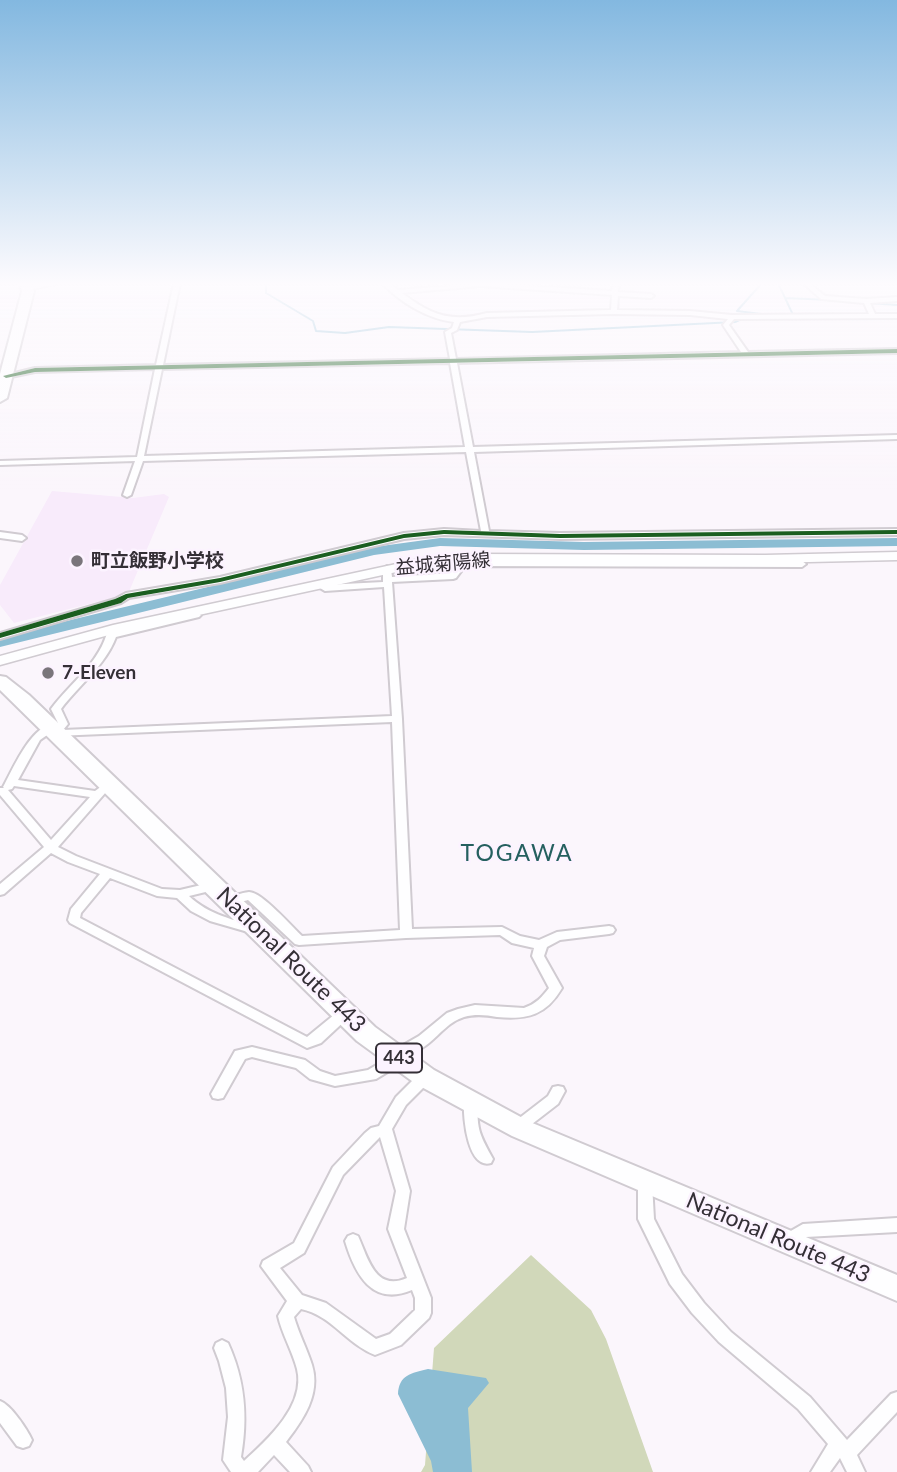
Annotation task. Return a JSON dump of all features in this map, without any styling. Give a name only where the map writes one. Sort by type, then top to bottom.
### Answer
[{"type":"highway","points":[[0,396],[11,352]]},
{"type":"highway","name":"National Route 443","points":[[0,681],[53,731],[104,790],[222,893],[345,1013],[425,1077],[518,1127],[897,1288]]},
{"type":"main road","name":"益城菊陽線","points":[[0,661],[113,632],[388,578],[424,562],[474,558],[743,559],[897,556]]},
{"type":"street","points":[[127,495],[140,459],[163,352]]},
{"type":"street","points":[[451,352],[485,532]]},
{"type":"street","points":[[6,376],[35,370],[871,352]]},
{"type":"street","points":[[0,463],[897,437]]},
{"type":"street","points":[[0,636],[118,601],[126,596],[207,583],[404,536],[444,532],[560,536],[897,532]]},
{"type":"street","points":[[0,535],[22,538]]},
{"type":"street","points":[[406,934],[388,578],[453,576],[462,563],[802,564]]},
{"type":"street","points":[[6,789],[36,737],[63,724],[56,709],[58,705],[98,658],[113,632]]},
{"type":"street","points":[[53,731],[397,719]]},
{"type":"street","points":[[6,789],[104,790]]},
{"type":"street","points":[[6,789],[50,847],[72,859],[161,893],[222,893],[250,897],[258,901],[299,941],[502,931],[516,940],[541,944],[557,936],[609,930]]},
{"type":"street","points":[[0,891],[50,847],[104,790]]},
{"type":"street","points":[[108,873],[75,912],[74,920],[307,1043],[316,1039],[345,1013]]},
{"type":"street","points":[[180,894],[190,907],[232,925],[261,931]]},
{"type":"street","points":[[218,1094],[240,1055],[245,1053],[252,1052],[300,1064],[315,1074],[334,1081],[371,1075],[424,1040],[439,1023],[462,1012],[473,1010],[512,1015],[539,1005],[556,988],[538,956],[541,944]]},
{"type":"street","points":[[386,1131],[376,1132],[370,1137],[338,1171],[299,1248],[269,1266],[297,1301],[313,1302],[331,1311],[358,1338],[375,1347],[395,1340],[422,1313],[423,1298],[396,1229],[403,1191],[386,1131],[396,1108],[425,1077]]},
{"type":"street","points":[[518,1127],[553,1100],[558,1091]]},
{"type":"street","points":[[471,1103],[469,1122],[476,1147],[486,1159]]},
{"type":"street","points":[[645,1183],[646,1219],[676,1279],[725,1337],[804,1403],[842,1449],[856,1472]]},
{"type":"street","points":[[787,1241],[803,1231],[897,1225]]},
{"type":"street","points":[[353,1241],[359,1264],[369,1277],[393,1288],[406,1287],[416,1281]]},
{"type":"street","points":[[222,1348],[231,1366],[238,1430],[232,1460],[244,1472],[274,1442],[299,1408],[306,1390],[307,1374],[290,1336],[286,1316],[297,1301]]},
{"type":"street","points":[[820,1472],[897,1400]]},
{"type":"street","points":[[0,1409],[23,1440]]},
{"type":"street","points":[[274,1442],[302,1472]]},
{"type":"shaded area","name":"町立飯野小学校","points":[[52,491],[133,498],[164,494],[169,497],[128,594],[14,623],[0,605],[0,585]]},
{"type":"green space","points":[[531,1255],[591,1310],[606,1339],[653,1472],[421,1472],[425,1465],[434,1348]]},
{"type":"water","points":[[428,1369],[486,1378],[489,1383],[468,1408],[472,1472],[433,1472],[431,1461],[398,1394],[403,1379]]},
{"type":"waterway","points":[[0,642],[374,551],[440,542],[584,546],[897,542]]},
{"type":"cycle path","points":[[6,376],[35,370],[866,352]]},
{"type":"cycle path","points":[[0,636],[118,601],[126,596],[220,580],[404,536],[444,532],[560,536],[897,532]]},
{"type":"place","name":"町立飯野小学校","points":[[77,561]]},
{"type":"place","name":"7-Eleven","points":[[48,673]]},
{"type":"district","name":"TOGAWA","points":[[517,854]]}]
